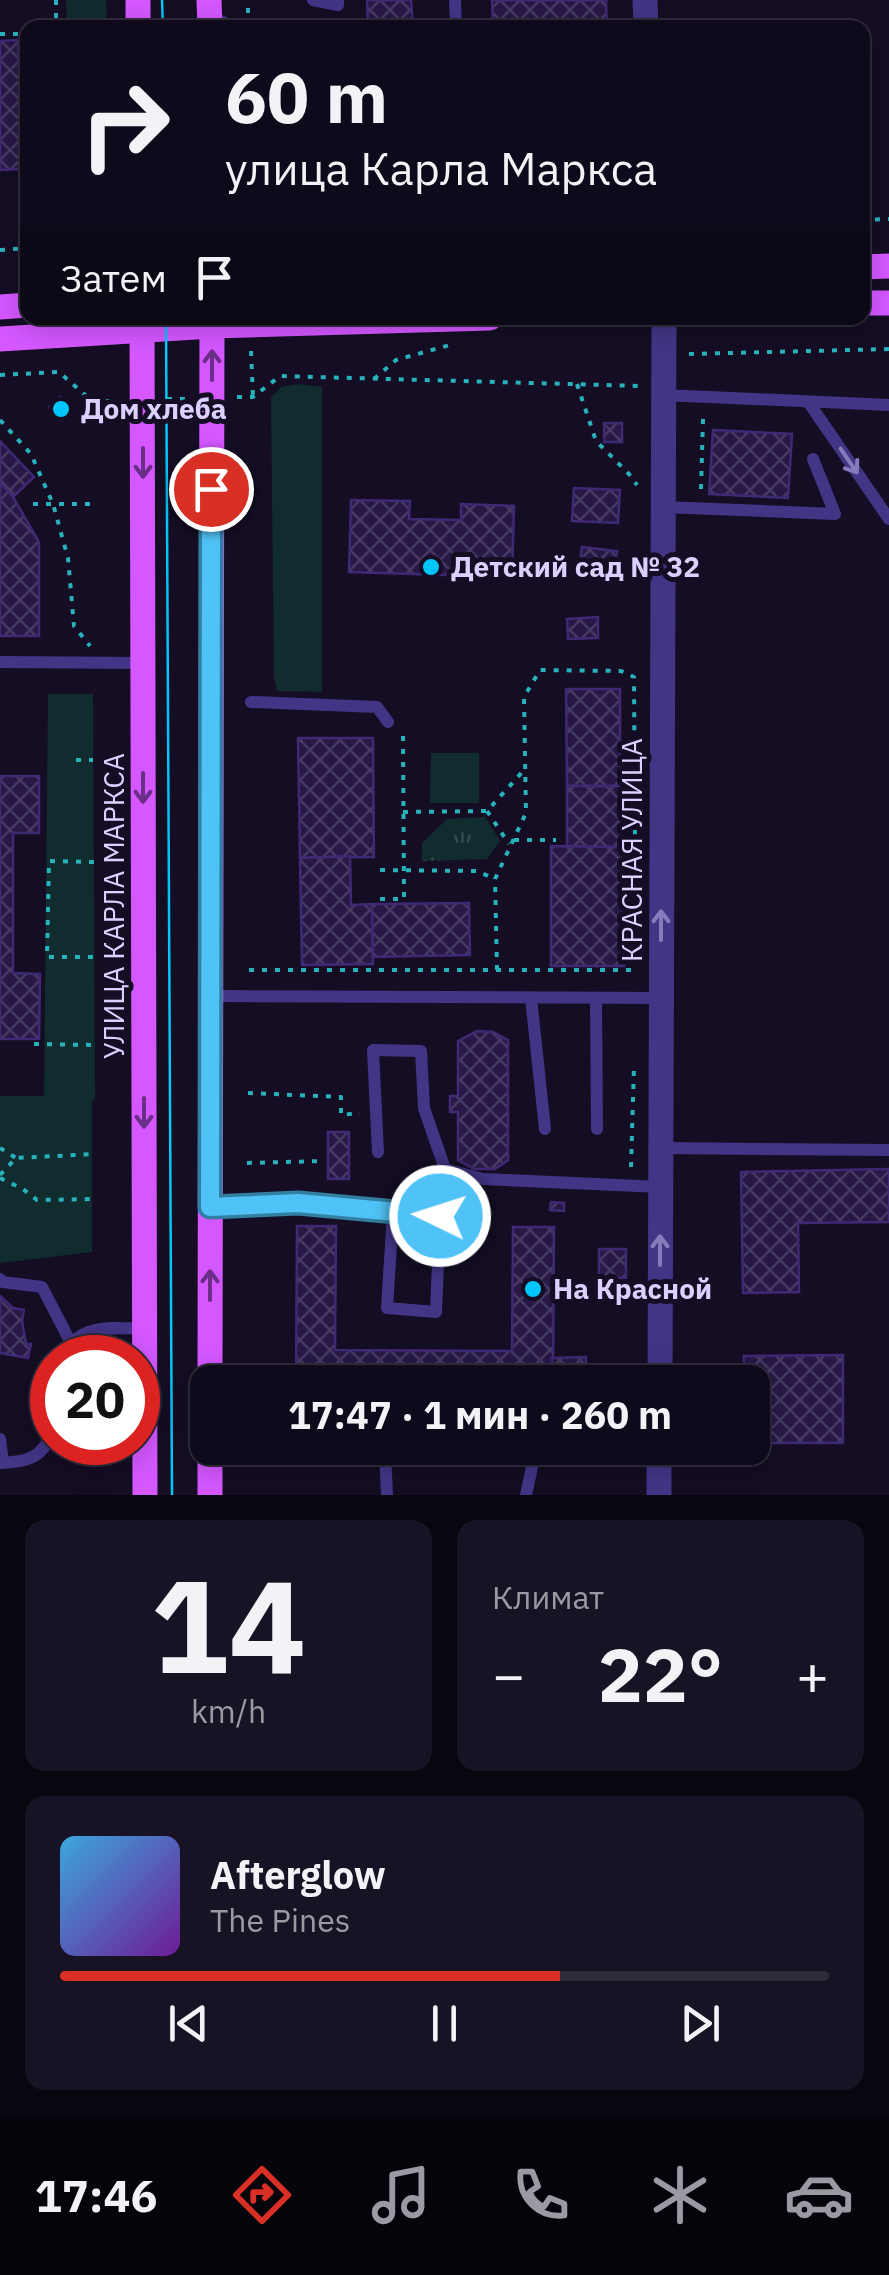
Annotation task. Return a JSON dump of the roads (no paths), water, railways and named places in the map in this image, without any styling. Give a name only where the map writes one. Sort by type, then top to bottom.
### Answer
[{"type":"main road","points":[[0,338],[132,325]]},
{"type":"main road","name":"УЛИЦА КАРЛА МАРКСА","points":[[142,325],[145,1495]]},
{"type":"main road","points":[[210,1365],[212,325]]},
{"type":"main road","points":[[240,325],[280,325]]},
{"type":"main road","points":[[210,1465],[210,1495]]},
{"type":"street","name":"КРАСНАЯ УЛИЦА","points":[[660,1365],[664,325]]},
{"type":"street","points":[[659,1495],[660,1465]]},
{"type":"lane","points":[[313,0],[338,5],[338,0]]},
{"type":"lane","points":[[664,395],[889,405]]},
{"type":"lane","points":[[809,403],[889,519]]},
{"type":"lane","points":[[663,501],[700,508],[836,514],[814,459]]},
{"type":"lane","points":[[0,662],[143,664]]},
{"type":"lane","points":[[251,702],[377,708],[388,722]]},
{"type":"lane","points":[[210,996],[662,998]]},
{"type":"lane","points":[[530,998],[546,1129]]},
{"type":"lane","points":[[596,998],[597,1129]]},
{"type":"lane","points":[[378,1152],[374,1050],[421,1051],[424,1108],[445,1169],[483,1179],[660,1187]]},
{"type":"lane","points":[[661,1148],[889,1150]]},
{"type":"lane","points":[[210,1207],[298,1203],[440,1216],[436,1312],[388,1308],[393,1213]]},
{"type":"lane","points":[[0,1279],[42,1287],[67,1335]]},
{"type":"lane","points":[[84,1335],[96,1328],[144,1329]]},
{"type":"lane","points":[[0,1439],[1,1463],[30,1458]]},
{"type":"lane","points":[[386,1465],[387,1495]]},
{"type":"lane","points":[[526,1495],[532,1465]]},
{"type":"tram line","points":[[162,0],[163,20]]},
{"type":"tram line","points":[[166,325],[172,1495]]},
{"type":"place","name":"Дом хлеба","points":[[61,409]]},
{"type":"place","name":"Детский сад № 32","points":[[431,567]]},
{"type":"place","name":"На Красной","points":[[533,1289]]}]
